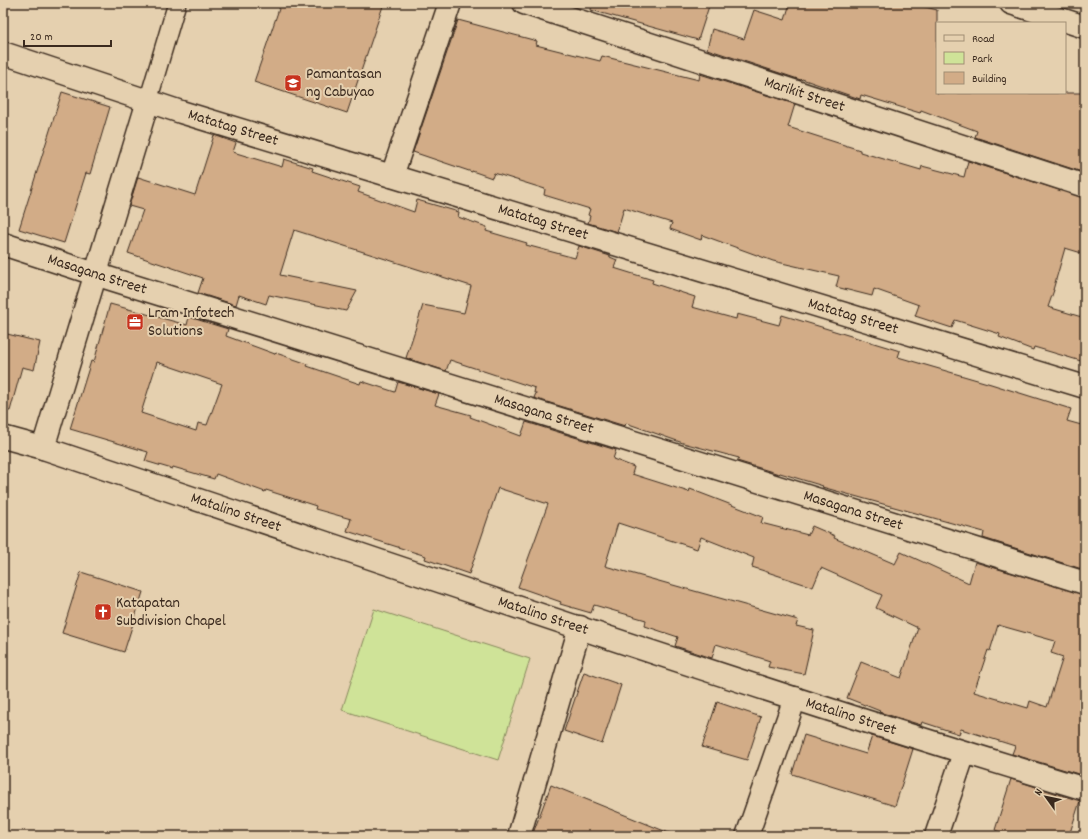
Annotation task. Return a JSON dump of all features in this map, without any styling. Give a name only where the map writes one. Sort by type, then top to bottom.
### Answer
[{"type":"street","points":[[392,176],[450,3]]},
{"type":"street","name":"Marikit Street","points":[[524,3],[1085,186]]},
{"type":"street","points":[[1010,3],[1085,27]]},
{"type":"street","name":"Matatag Street","points":[[3,53],[181,112],[1085,387]]},
{"type":"street","points":[[43,448],[148,101]]},
{"type":"street","name":"Masagana Street","points":[[3,244],[1085,583]]},
{"type":"street","name":"Matalino Street","points":[[3,437],[43,448],[580,628],[964,753],[1085,789]]},
{"type":"street","points":[[519,836],[580,628]]},
{"type":"street","points":[[747,836],[795,698]]},
{"type":"street","points":[[936,836],[964,753]]},
{"type":"lane","points":[[148,101],[177,3]]},
{"type":"green space","points":[[374,609],[530,659],[498,760],[342,710]]},
{"type":"building","points":[[281,3],[384,3],[347,113],[254,82]]},
{"type":"building","points":[[592,3],[710,3],[698,40],[591,10]]},
{"type":"building","points":[[790,3],[910,3],[937,10],[936,94],[1085,93],[1085,173],[975,137],[977,131],[921,110],[920,113],[861,95],[860,99],[707,49],[712,29],[744,39],[754,10],[785,20]]},
{"type":"building","points":[[458,20],[537,41],[536,45],[600,61],[602,56],[699,80],[700,74],[795,104],[788,127],[860,150],[860,152],[921,170],[922,166],[964,177],[968,161],[1085,198],[1085,254],[1065,248],[1048,307],[1085,318],[1085,347],[1081,361],[1034,347],[1033,350],[999,337],[1000,334],[955,320],[952,328],[915,316],[919,305],[874,289],[872,296],[836,287],[839,276],[773,261],[702,235],[701,240],[670,229],[672,223],[624,208],[617,232],[588,223],[590,209],[544,195],[545,189],[494,173],[492,178],[413,152]]},
{"type":"building","points":[[62,92],[110,107],[90,174],[86,173],[64,243],[19,229]]},
{"type":"building","points":[[214,135],[236,143],[233,152],[282,167],[284,159],[313,168],[312,171],[360,187],[358,192],[414,212],[417,200],[459,212],[458,217],[487,227],[486,231],[527,243],[526,245],[575,258],[579,246],[610,256],[617,260],[614,268],[653,280],[652,283],[695,297],[692,307],[736,319],[737,314],[779,325],[782,315],[900,351],[898,357],[1071,409],[1067,421],[1085,426],[1085,570],[983,538],[984,532],[822,487],[823,486],[737,461],[739,458],[683,443],[626,423],[625,426],[534,398],[536,393],[534,393],[535,388],[450,360],[446,371],[406,358],[423,305],[464,313],[471,286],[294,230],[280,275],[357,291],[346,311],[269,295],[266,304],[239,295],[236,305],[198,293],[203,278],[128,253],[143,210],[129,206],[138,177],[195,195]]},
{"type":"building","points":[[110,304],[187,325],[189,317],[228,329],[226,336],[275,354],[276,353],[308,364],[307,366],[360,384],[361,381],[395,392],[398,382],[439,394],[435,405],[471,415],[470,417],[521,436],[526,422],[616,450],[613,459],[634,467],[632,474],[689,492],[690,489],[763,517],[761,523],[808,535],[812,526],[835,536],[834,538],[895,564],[901,552],[969,583],[975,562],[1085,595],[1085,776],[1012,754],[1015,746],[961,729],[959,734],[922,722],[921,725],[879,712],[880,711],[847,698],[861,662],[901,678],[918,628],[876,608],[882,595],[821,568],[813,587],[752,567],[754,558],[701,537],[697,549],[618,523],[605,566],[798,620],[796,626],[814,630],[804,674],[768,667],[770,661],[716,644],[712,658],[675,646],[678,637],[645,626],[646,620],[594,605],[591,613],[560,604],[561,602],[518,587],[548,504],[498,488],[469,574],[425,559],[426,556],[347,531],[351,519],[315,509],[316,506],[266,490],[265,492],[216,474],[214,479],[173,467],[172,469],[145,461],[148,452],[70,429],[91,361],[94,362]],"holes":[[[157,362],[222,384],[207,425],[198,423],[196,431],[141,413]],[[998,625],[1055,641],[1051,653],[1063,657],[1047,707],[1030,701],[1028,708],[974,692],[988,650],[990,651]]]},
{"type":"building","points":[[3,333],[40,342],[34,370],[22,367],[10,411],[3,410]]},
{"type":"building","name":"Katapatan Subdivision Chapel","points":[[81,572],[143,592],[124,652],[62,633]]},
{"type":"building","points":[[584,672],[621,685],[602,744],[564,731]]},
{"type":"building","points":[[717,702],[761,717],[747,760],[702,747]]},
{"type":"building","points":[[804,735],[866,754],[872,736],[913,749],[895,806],[792,774]]},
{"type":"building","points":[[1011,779],[1080,801],[1069,836],[1012,836],[995,830]]},
{"type":"building","points":[[551,785],[674,835],[674,836],[532,836]]},
{"type":"place","name":"Pamantasan ng Cabuyao","points":[[293,83]]},
{"type":"place","name":"Lram Infotech Solutions","points":[[135,322]]},
{"type":"place","name":"Katapatan Subdivision Chapel","points":[[103,612]]}]
